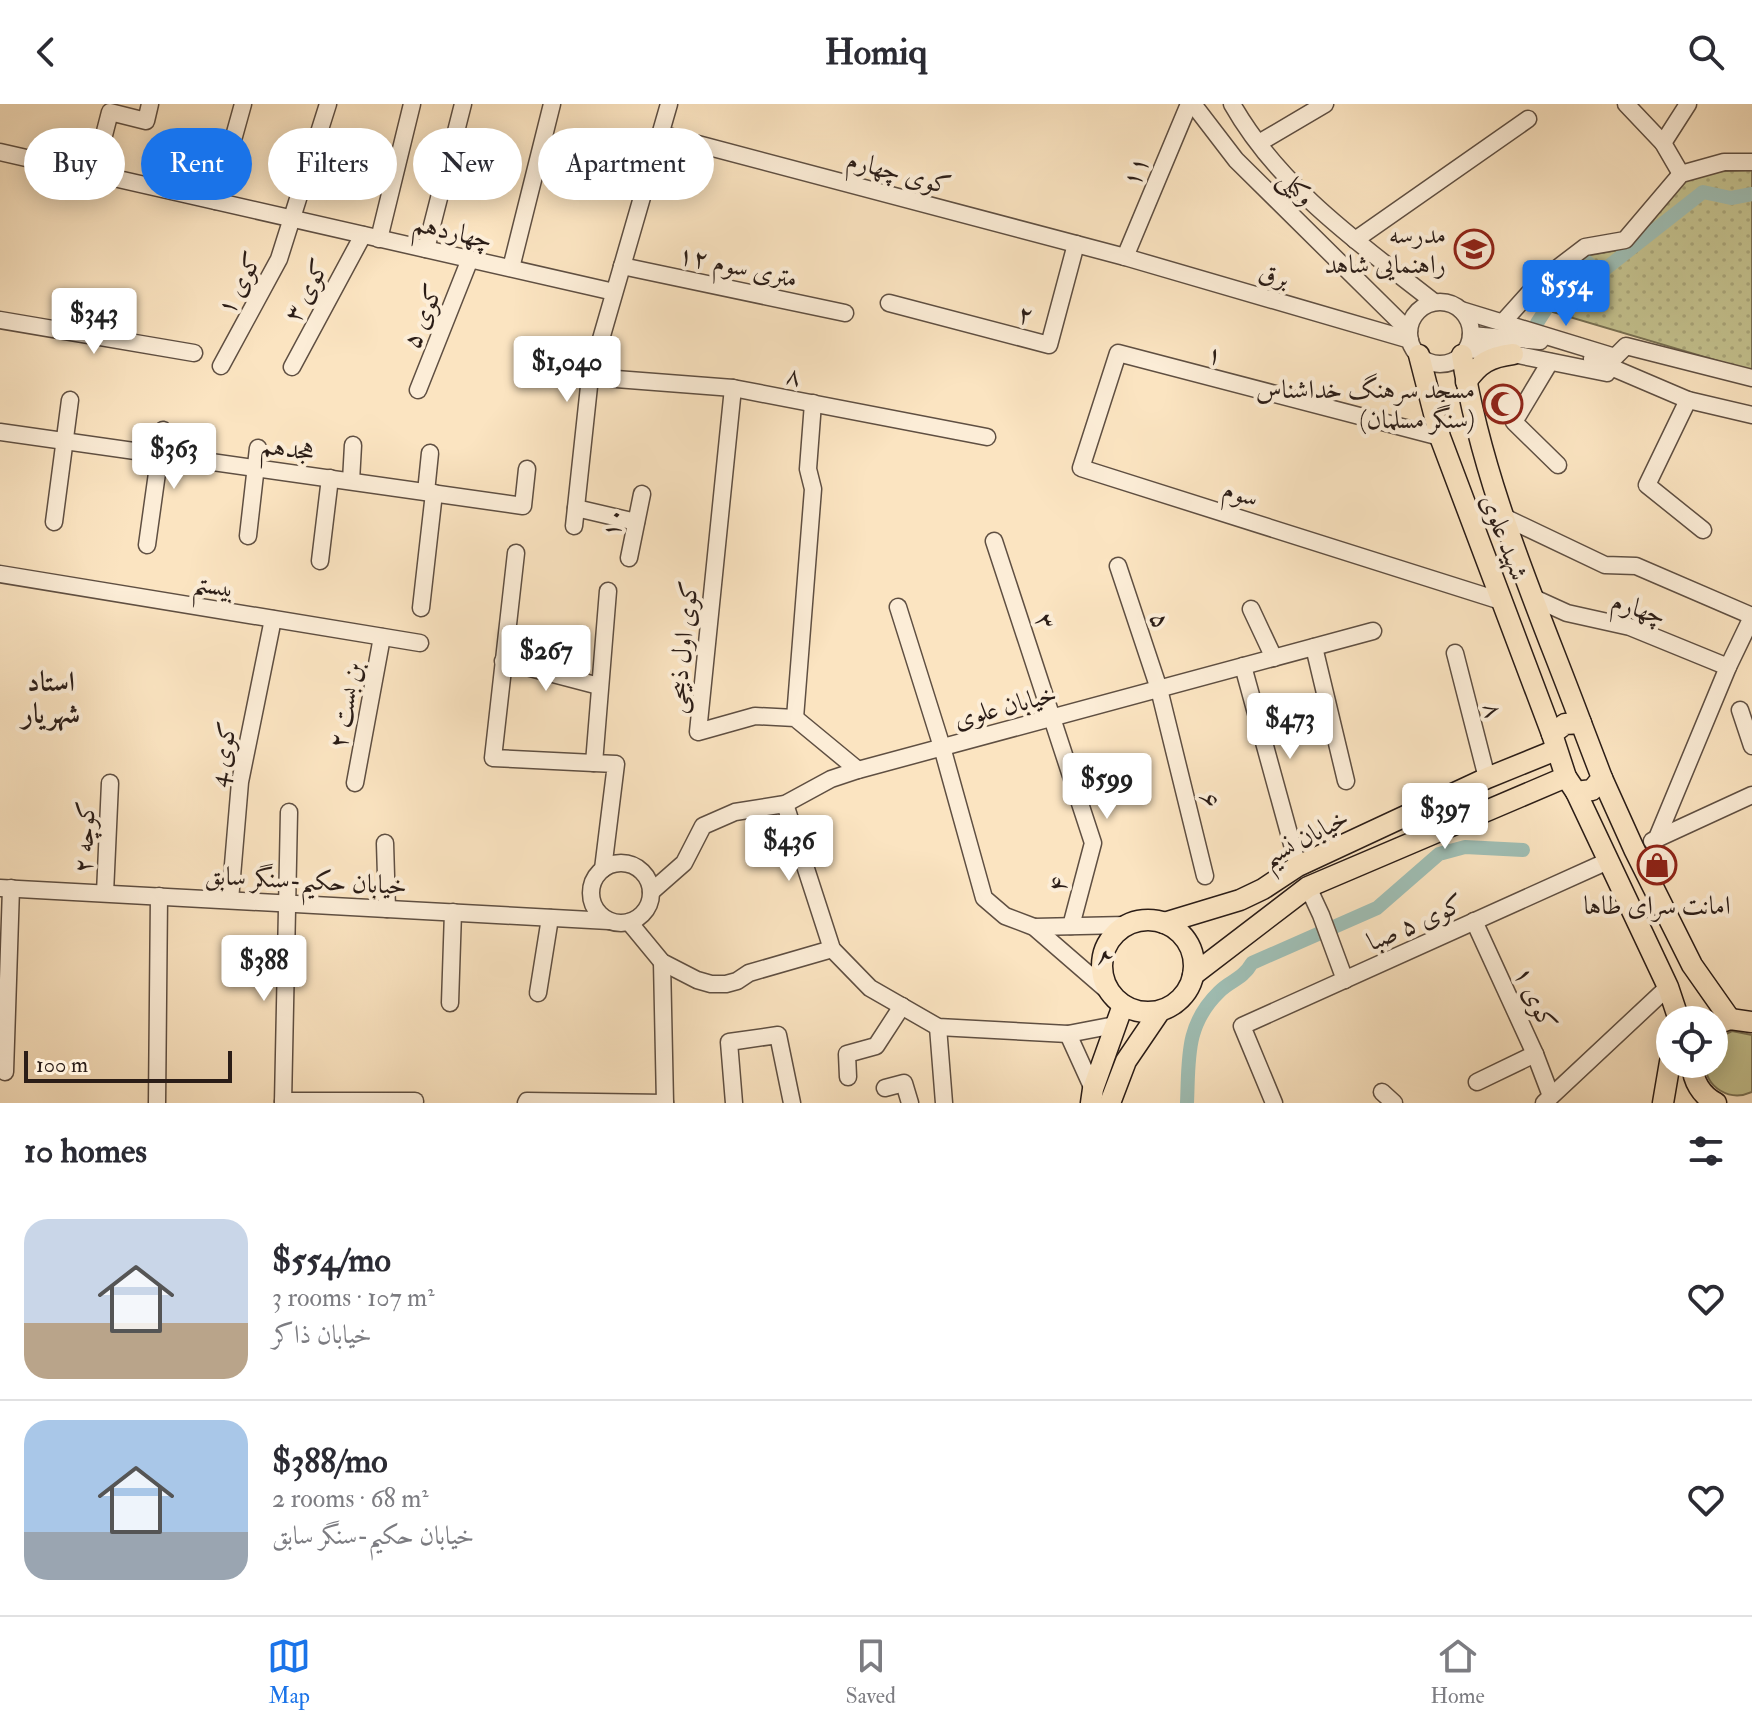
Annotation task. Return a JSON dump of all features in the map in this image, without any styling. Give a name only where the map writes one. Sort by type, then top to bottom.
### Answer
[{"type":"main road","name":"شهید علوی","points":[[1412,342],[1440,437],[1571,785]]},
{"type":"main road","name":"شهید علوی","points":[[1467,346],[1466,382],[1502,516],[1602,778]]},
{"type":"main road","points":[[1466,382],[1477,366],[1494,357],[1513,354]]},
{"type":"main road","name":"خیابان نسیم","points":[[1164,923],[1240,900],[1263,889],[1298,866],[1487,778],[1554,742],[1565,724],[1581,723]]},
{"type":"main road","points":[[1602,778],[1634,849],[1714,1006]]},
{"type":"main road","name":"خیابان نسیم","points":[[1193,975],[1308,887],[1571,785],[1592,790],[1602,778]]},
{"type":"main road","points":[[1571,785],[1674,1006]]},
{"type":"main road","points":[[1145,920],[1164,923],[1178,931],[1188,944],[1193,959],[1193,975],[1187,991],[1175,1003],[1160,1011],[1141,1012],[1116,998],[1102,974],[1103,954],[1112,937],[1126,925],[1145,920]]},
{"type":"main road","points":[[1668,987],[1670,1006]]},
{"type":"main road","points":[[1092,1096],[1115,1025],[1116,998]]},
{"type":"main road","points":[[1110,1103],[1126,1061],[1160,1011]]},
{"type":"main road","points":[[1728,1022],[1752,1022]]},
{"type":"main road","points":[[1663,1103],[1667,1078]]},
{"type":"main road","points":[[1670,1103],[1685,1078]]},
{"type":"main road","points":[[1696,1078],[1701,1091],[1716,1103]]},
{"type":"street","points":[[106,128],[110,112],[146,121],[150,104]]},
{"type":"street","points":[[216,201],[243,104]]},
{"type":"street","name":"کوی ۱","points":[[221,366],[279,259],[328,104]]},
{"type":"street","name":"کوی ۳","points":[[292,367],[371,237],[412,104]]},
{"type":"street","points":[[426,249],[463,104]]},
{"type":"street","points":[[511,268],[552,104]]},
{"type":"street","points":[[662,128],[669,104]]},
{"type":"street","name":"۱۱","points":[[1125,257],[1191,104]]},
{"type":"street","name":"وکیلی","points":[[1191,104],[1236,160],[1412,342]]},
{"type":"street","name":"وکیلی","points":[[1232,104],[1259,143],[1308,199],[1434,302]]},
{"type":"street","points":[[1259,143],[1325,104]]},
{"type":"street","points":[[1626,104],[1663,143],[1681,174]]},
{"type":"street","points":[[1663,143],[1688,104]]},
{"type":"street","points":[[1355,240],[1528,119]]},
{"type":"street","name":"کوی چهارم","points":[[714,148],[1125,257]]},
{"type":"street","name":"چهاردهم","points":[[0,152],[24,158]]},
{"type":"street","points":[[1503,322],[1538,283],[1585,247],[1625,240],[1681,174],[1724,162],[1752,162]]},
{"type":"street","name":"چهاردهم","points":[[125,181],[614,292]]},
{"type":"street","points":[[574,526],[590,377],[641,200]]},
{"type":"street","name":"۲","points":[[889,303],[1049,345],[1076,244]]},
{"type":"street","name":"برق","points":[[1125,257],[1412,342]]},
{"type":"street","name":"کوی ۵","points":[[418,390],[470,259]]},
{"type":"street","name":"۱۲ متری سوم","points":[[622,266],[845,313]]},
{"type":"street","points":[[1752,378],[1626,346],[1615,357],[1461,310],[1444,301],[1434,302],[1416,312],[1412,342],[1426,360],[1445,364],[1467,346],[1546,342],[1688,400],[1752,415]]},
{"type":"street","points":[[1461,310],[1467,317],[1467,346]]},
{"type":"street","points":[[0,320],[194,353]]},
{"type":"street","points":[[1467,346],[1647,381]]},
{"type":"street","name":"۱","points":[[1118,353],[1440,437]]},
{"type":"street","name":"سوم","points":[[1118,353],[1081,468],[1501,601]]},
{"type":"street","points":[[1550,362],[1514,422],[1558,465]]},
{"type":"street","name":"۸","points":[[590,377],[733,388],[987,437]]},
{"type":"street","name":"کوی اول ذبیحی","points":[[733,388],[698,732],[755,716],[795,718]]},
{"type":"street","points":[[54,522],[70,400]]},
{"type":"street","points":[[1688,400],[1647,485],[1703,530]]},
{"type":"street","points":[[813,403],[808,469],[813,489],[795,718],[858,770]]},
{"type":"street","points":[[147,545],[163,430]]},
{"type":"street","name":"هجدهم","points":[[0,432],[523,506],[527,469]]},
{"type":"street","points":[[351,481],[353,445]]},
{"type":"street","points":[[248,536],[258,448]]},
{"type":"street","points":[[421,608],[430,453]]},
{"type":"street","points":[[320,561],[330,478]]},
{"type":"street","name":"۱۰","points":[[629,558],[642,494]]},
{"type":"street","points":[[576,508],[636,522]]},
{"type":"street","points":[[1502,516],[1605,565],[1636,566],[1752,617],[1657,838]]},
{"type":"street","name":"۳","points":[[994,541],[1053,717]]},
{"type":"street","points":[[516,553],[493,758],[616,764],[603,869]]},
{"type":"street","name":"۵","points":[[1118,566],[1159,689]]},
{"type":"street","name":"بیستم","points":[[0,574],[420,643]]},
{"type":"street","points":[[594,763],[608,591]]},
{"type":"street","name":"چهارم","points":[[1534,598],[1567,613],[1630,627],[1728,667]]},
{"type":"street","points":[[898,607],[942,747]]},
{"type":"street","points":[[1251,609],[1274,658]]},
{"type":"street","name":"کوی 4","points":[[230,900],[240,782],[273,619]]},
{"type":"street","name":"خیابان علوی","points":[[651,892],[684,863],[703,826],[735,812],[785,804],[831,779],[858,770],[1373,631]]},
{"type":"street","name":"بن بست ۲","points":[[355,783],[382,637]]},
{"type":"street","points":[[1314,647],[1346,781]]},
{"type":"street","name":"۸","points":[[1455,653],[1487,778]]},
{"type":"street","points":[[503,661],[599,686]]},
{"type":"street","points":[[1243,666],[1298,866]]},
{"type":"street","name":"۶","points":[[1159,689],[1205,876]]},
{"type":"street","points":[[1740,710],[1752,746]]},
{"type":"street","name":"۴","points":[[1053,717],[1093,843],[1071,926]]},
{"type":"street","name":"۲","points":[[942,747],[984,898],[1005,916],[1034,927],[1116,998]]},
{"type":"street","name":"کوچه ۲","points":[[105,893],[110,783]]},
{"type":"street","points":[[1634,849],[1752,795]]},
{"type":"street","points":[[785,804],[832,949],[870,988],[938,1027],[1068,1034],[1115,1025]]},
{"type":"street","points":[[289,812],[283,1102],[415,1101]]},
{"type":"street","points":[[385,843],[387,909]]},
{"type":"street","name":"کوی ۵ صبا","points":[[1274,1103],[1242,1026],[1608,861]]},
{"type":"street","points":[[621,863],[638,868],[650,883],[651,892],[646,911],[629,922],[609,921],[594,906],[591,896],[596,876],[603,869],[621,863]]},
{"type":"street","points":[[1308,887],[1345,980]]},
{"type":"street","points":[[5,1072],[6,888]]},
{"type":"street","name":"خیابان حکیم-سنگر سابق","points":[[6,888],[609,921]]},
{"type":"street","points":[[157,1103],[159,896]]},
{"type":"street","points":[[450,1003],[453,912]]},
{"type":"street","points":[[538,993],[550,918]]},
{"type":"street","name":"کوی ۱","points":[[1474,921],[1535,1054],[1547,1100]]},
{"type":"street","points":[[629,922],[662,962],[711,984],[737,981],[749,973],[832,949]]},
{"type":"street","name":"۲","points":[[1034,927],[1126,925]]},
{"type":"street","points":[[526,1102],[665,1103],[662,962]]},
{"type":"street","points":[[1547,1100],[1668,987]]},
{"type":"street","points":[[848,1077],[847,1054],[876,1046],[902,1006]]},
{"type":"street","points":[[938,1027],[944,1103]]},
{"type":"street","points":[[1068,1034],[1092,1096]]},
{"type":"street","points":[[734,1103],[729,1042],[778,1035],[792,1103]]},
{"type":"street","points":[[1477,1082],[1535,1054]]},
{"type":"street","points":[[885,1088],[904,1083],[910,1103]]},
{"type":"shaded area","points":[[1752,170],[1752,371],[1539,308],[1557,279],[1585,256],[1624,249],[1639,240],[1681,181],[1702,172]]},
{"type":"shaded area","points":[[1728,1033],[1752,1035],[1752,1092],[1744,1095],[1721,1091],[1709,1078],[1728,1078]]},
{"type":"waterway","points":[[1537,323],[1580,256],[1600,273],[1703,192],[1731,198],[1752,194]]},
{"type":"waterway","points":[[1187,1103],[1191,1043],[1200,1017],[1219,992],[1252,963],[1377,908],[1439,854],[1465,847],[1523,850]]},
{"type":"place","name":"مدرسه راهنمایی شاهد","points":[[1474,249]]},
{"type":"place","name":"مسجد سرهنگ خداشناس (سنگر مسلمان)","points":[[1503,404]]},
{"type":"place","name":"امانت سرای طاها","points":[[1657,865]]},
{"type":"district","name":"استاد شهریار","points":[[51,697]]}]
